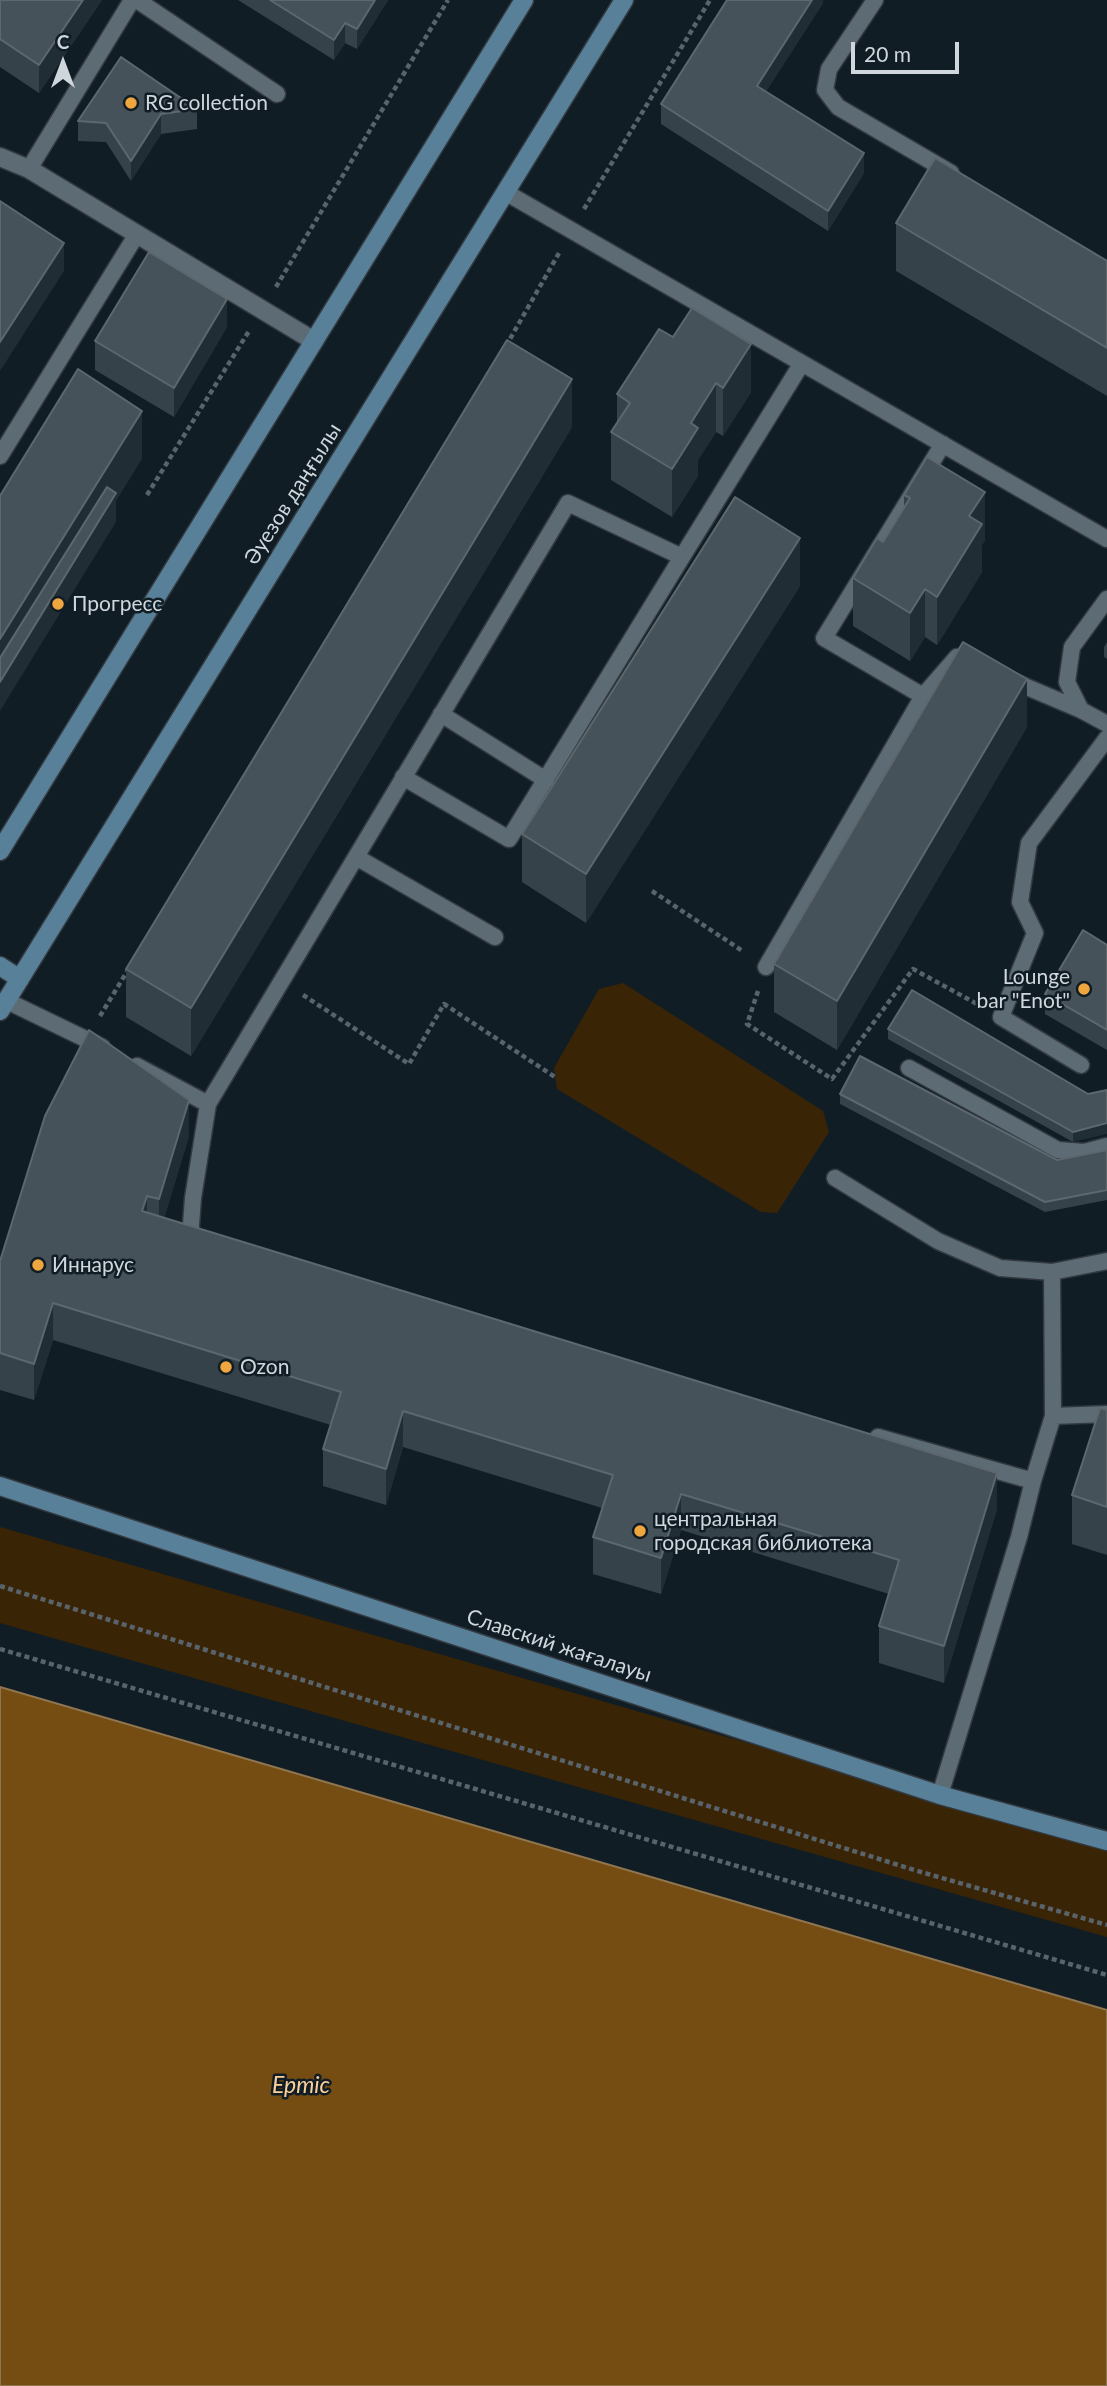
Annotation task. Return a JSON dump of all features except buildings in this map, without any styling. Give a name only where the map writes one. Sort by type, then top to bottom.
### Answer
[{"type":"street","points":[[0,851],[524,0]]},
{"type":"street","name":"Әуезов даңғылы","points":[[3,1006],[624,0]]},
{"type":"street","points":[[0,157],[29,169],[314,341]]},
{"type":"street","points":[[0,966],[20,979]]},
{"type":"street","name":"Славский жағалауы","points":[[0,1486],[940,1795],[1107,1841]]},
{"type":"lane","points":[[29,169],[132,0]]},
{"type":"lane","points":[[137,0],[277,94]]},
{"type":"lane","points":[[875,0],[829,69],[825,90],[838,107],[965,181]]},
{"type":"lane","points":[[505,192],[1107,539]]},
{"type":"lane","points":[[0,456],[5,436],[137,234]]},
{"type":"lane","points":[[403,777],[509,839],[802,363]]},
{"type":"lane","points":[[923,696],[824,638],[943,444]]},
{"type":"lane","points":[[217,1246],[190,1238],[193,1198],[208,1104],[568,503],[682,557]]},
{"type":"lane","points":[[1081,710],[1067,682],[1072,647],[1107,599]]},
{"type":"lane","points":[[766,967],[923,696],[957,657],[1081,710],[1107,724]]},
{"type":"lane","points":[[441,714],[545,780]]},
{"type":"lane","points":[[1081,1065],[1001,1017],[1034,933],[1020,902],[1029,843],[1107,738]]},
{"type":"lane","points":[[356,857],[495,937]]},
{"type":"lane","points":[[3,1006],[84,1037],[208,1104]]},
{"type":"lane","points":[[909,1068],[1058,1150],[1084,1152],[1107,1146]]},
{"type":"lane","points":[[835,1178],[938,1241],[1000,1268],[1052,1272],[1107,1261]]},
{"type":"lane","points":[[940,1795],[1053,1416],[1052,1272]]},
{"type":"lane","points":[[1053,1416],[1107,1414]]},
{"type":"lane","points":[[859,1431],[1032,1481]]},
{"type":"path","points":[[147,495],[262,310],[448,0]]},
{"type":"path","points":[[503,352],[571,230],[710,0]]},
{"type":"path","points":[[652,891],[766,967],[747,1024],[832,1079],[913,969],[1001,1017]]},
{"type":"path","points":[[84,1037],[132,963]]},
{"type":"path","points":[[281,981],[409,1064],[444,1004],[555,1077]]},
{"type":"path","points":[[0,1586],[908,1868],[1107,1925]]},
{"type":"path","points":[[0,1649],[1107,1975]]},
{"type":"shaded area","points":[[623,983],[823,1111],[829,1132],[777,1213],[761,1212],[557,1089],[554,1068],[599,989]]},
{"type":"shaded area","points":[[0,1527],[1107,1847],[1107,1937],[0,1623]]},
{"type":"water","name":"Ертіс","points":[[0,1687],[1107,2010],[1107,2386],[0,2386]]},
{"type":"place","name":"RG collection","points":[[131,103]]},
{"type":"place","name":"Прогресс","points":[[58,604]]},
{"type":"place","name":"Lounge bar \"Enot\"","points":[[1084,989]]},
{"type":"place","name":"Иннарус","points":[[38,1265]]},
{"type":"place","name":"Ozon","points":[[226,1367]]},
{"type":"place","name":"центральная городская библиотека","points":[[640,1531]]}]
